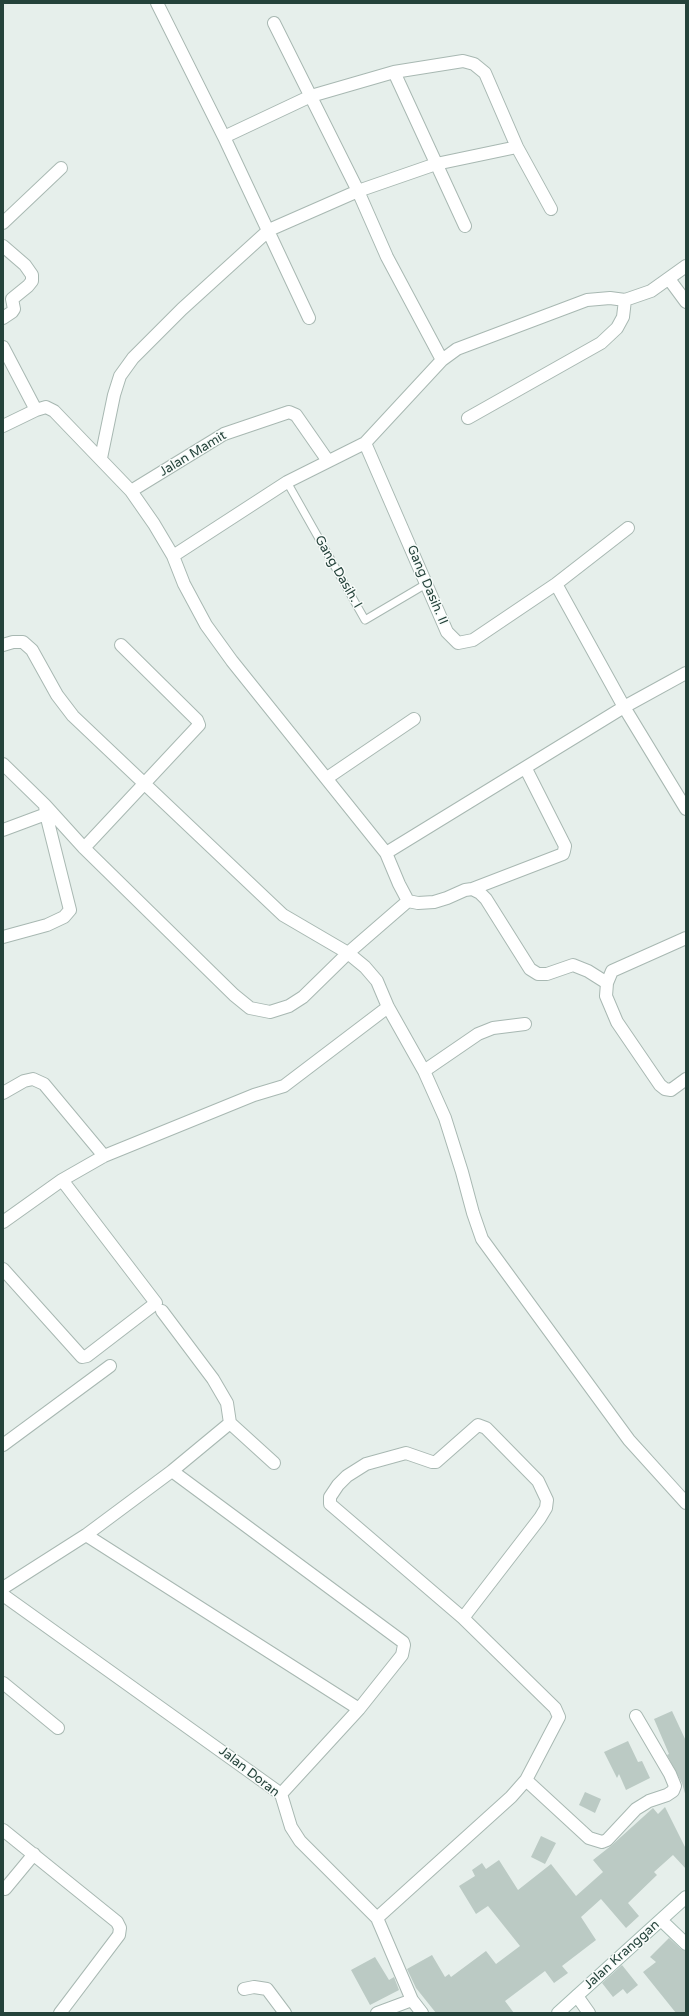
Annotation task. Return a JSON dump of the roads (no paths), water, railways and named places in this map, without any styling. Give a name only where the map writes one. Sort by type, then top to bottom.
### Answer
[{"type":"street","points":[[157,3],[269,230],[309,318]]},
{"type":"street","points":[[274,23],[358,190],[387,257],[442,360]]},
{"type":"street","points":[[224,137],[311,96],[394,72],[463,61],[474,64],[485,73],[517,147],[551,209]]},
{"type":"street","points":[[394,72],[465,226]]},
{"type":"street","points":[[101,458],[114,395],[120,376],[133,358],[182,309],[269,230],[358,190],[436,164],[517,147]]},
{"type":"street","points":[[3,223],[61,168]]},
{"type":"street","points":[[3,246],[25,264],[32,275],[32,281],[12,299],[12,312],[3,318]]},
{"type":"street","points":[[173,556],[287,482],[328,460],[365,443],[442,360],[457,349],[587,300],[610,298],[625,300],[651,291],[686,266]]},
{"type":"street","points":[[669,278],[686,302]]},
{"type":"street","points":[[468,418],[601,343],[617,328],[623,317],[625,300]]},
{"type":"street","points":[[3,347],[36,410]]},
{"type":"street","points":[[3,426],[36,410],[46,407],[54,411],[101,458],[131,491],[154,524],[173,556],[184,584],[206,625],[232,661],[328,778],[386,853],[408,901]]},
{"type":"street","name":"Jalan Mamit","points":[[131,491],[224,434],[289,412],[296,415],[328,460]]},
{"type":"street","name":"Gang Dasih. II","points":[[365,443],[447,632],[458,643],[473,640],[556,584],[628,528]]},
{"type":"street","points":[[556,584],[624,707],[686,810]]},
{"type":"street","points":[[3,645],[13,642],[23,642],[32,650],[65,707],[283,915],[348,953],[365,967],[377,981],[388,1007],[424,1071],[449,1129],[472,1213],[482,1239],[629,1440],[686,1503]]},
{"type":"street","points":[[84,848],[199,725],[197,720],[121,645]]},
{"type":"street","points":[[386,853],[526,769],[624,707],[686,673]]},
{"type":"street","points":[[328,778],[414,718]]},
{"type":"street","points":[[3,764],[84,848],[234,995],[250,1008],[270,1012],[289,1006],[303,997],[348,953],[408,901]]},
{"type":"street","points":[[408,901],[418,903],[434,902],[563,854],[565,846],[526,769]]},
{"type":"street","points":[[3,830],[46,810]]},
{"type":"street","points":[[3,937],[47,925],[64,918],[70,910],[46,810]]},
{"type":"street","points":[[472,889],[480,893],[486,900],[530,969],[538,974],[547,974],[573,965],[588,971],[606,983]]},
{"type":"street","points":[[686,938],[612,972],[606,983],[606,996],[617,1022],[660,1085],[665,1089],[671,1090],[686,1079]]},
{"type":"street","points":[[3,1222],[62,1180],[104,1156],[254,1095],[284,1086],[388,1007]]},
{"type":"street","points":[[424,1071],[478,1034],[500,1026],[525,1024]]},
{"type":"street","points":[[3,1093],[24,1081],[33,1079],[44,1084],[104,1156]]},
{"type":"street","points":[[3,1269],[82,1357],[87,1356],[156,1302],[62,1180]]},
{"type":"street","points":[[162,1311],[213,1379],[227,1403],[230,1423],[274,1463]]},
{"type":"street","points":[[3,1445],[110,1366]]},
{"type":"street","points":[[3,1588],[86,1535],[172,1471],[230,1423]]},
{"type":"street","points":[[377,1918],[511,1797],[526,1780],[559,1715],[463,1618],[331,1506],[329,1501],[338,1485],[347,1476],[366,1464],[406,1453],[436,1462],[478,1425],[486,1428],[538,1481],[547,1500],[546,1508],[540,1518],[463,1618]]},
{"type":"street","points":[[172,1471],[403,1642],[404,1649],[402,1654],[359,1709],[281,1794]]},
{"type":"street","points":[[86,1535],[359,1709]]},
{"type":"street","name":"Jalan Doran","points":[[3,1594],[281,1794],[291,1827],[300,1841],[377,1918],[412,2000],[422,2013]]},
{"type":"street","points":[[3,1683],[58,1728]]},
{"type":"street","points":[[526,1780],[589,1838],[602,1842],[607,1840],[636,1809],[649,1801],[667,1795],[673,1791],[675,1786],[670,1774],[636,1716]]},
{"type":"street","points":[[3,1830],[118,1922],[120,1928],[119,1935],[60,2013]]},
{"type":"street","points":[[5,1889],[34,1854]]},
{"type":"street","name":"Jalan Kranggan","points":[[558,2013],[686,1897]]},
{"type":"street","points":[[661,1920],[686,1944]]},
{"type":"street","points":[[244,1989],[254,1987],[267,1988],[284,2013]]},
{"type":"street","points":[[577,1996],[589,2013]]},
{"type":"street","points":[[378,2013],[412,2000]]},
{"type":"lane","name":"Gang Dasih. I","points":[[287,482],[365,620],[426,584]]}]
